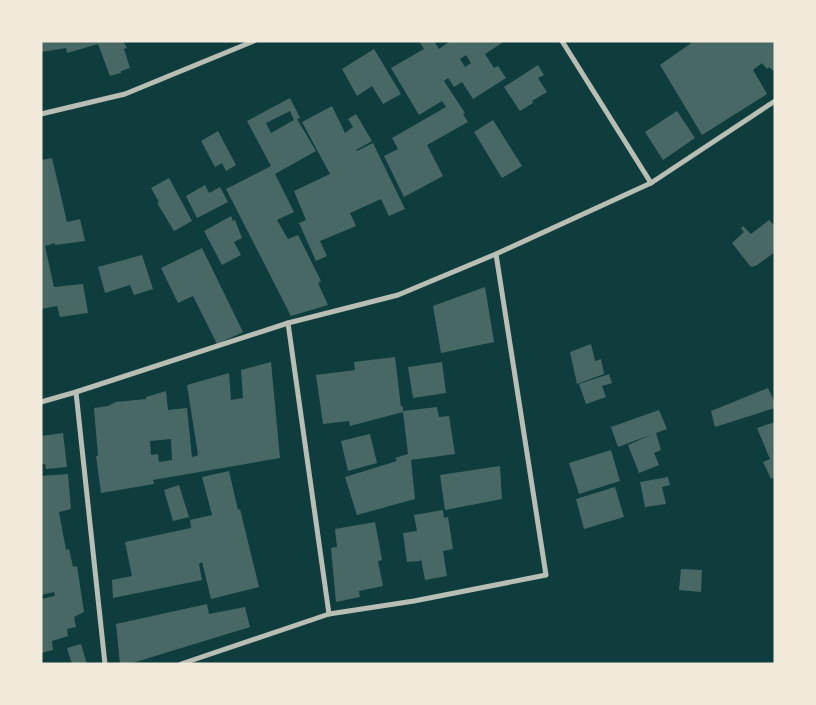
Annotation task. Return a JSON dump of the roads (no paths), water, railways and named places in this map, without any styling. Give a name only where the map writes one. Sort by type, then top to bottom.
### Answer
[{"type":"street","points":[[41,114],[125,94],[254,41]]},
{"type":"street","points":[[562,41],[650,183]]},
{"type":"street","points":[[41,402],[288,323],[398,294],[496,254],[650,183],[775,101]]},
{"type":"street","points":[[181,664],[329,614],[414,601],[546,575],[496,254]]},
{"type":"street","points":[[288,323],[329,614]]},
{"type":"street","points":[[76,392],[105,664]]}]
